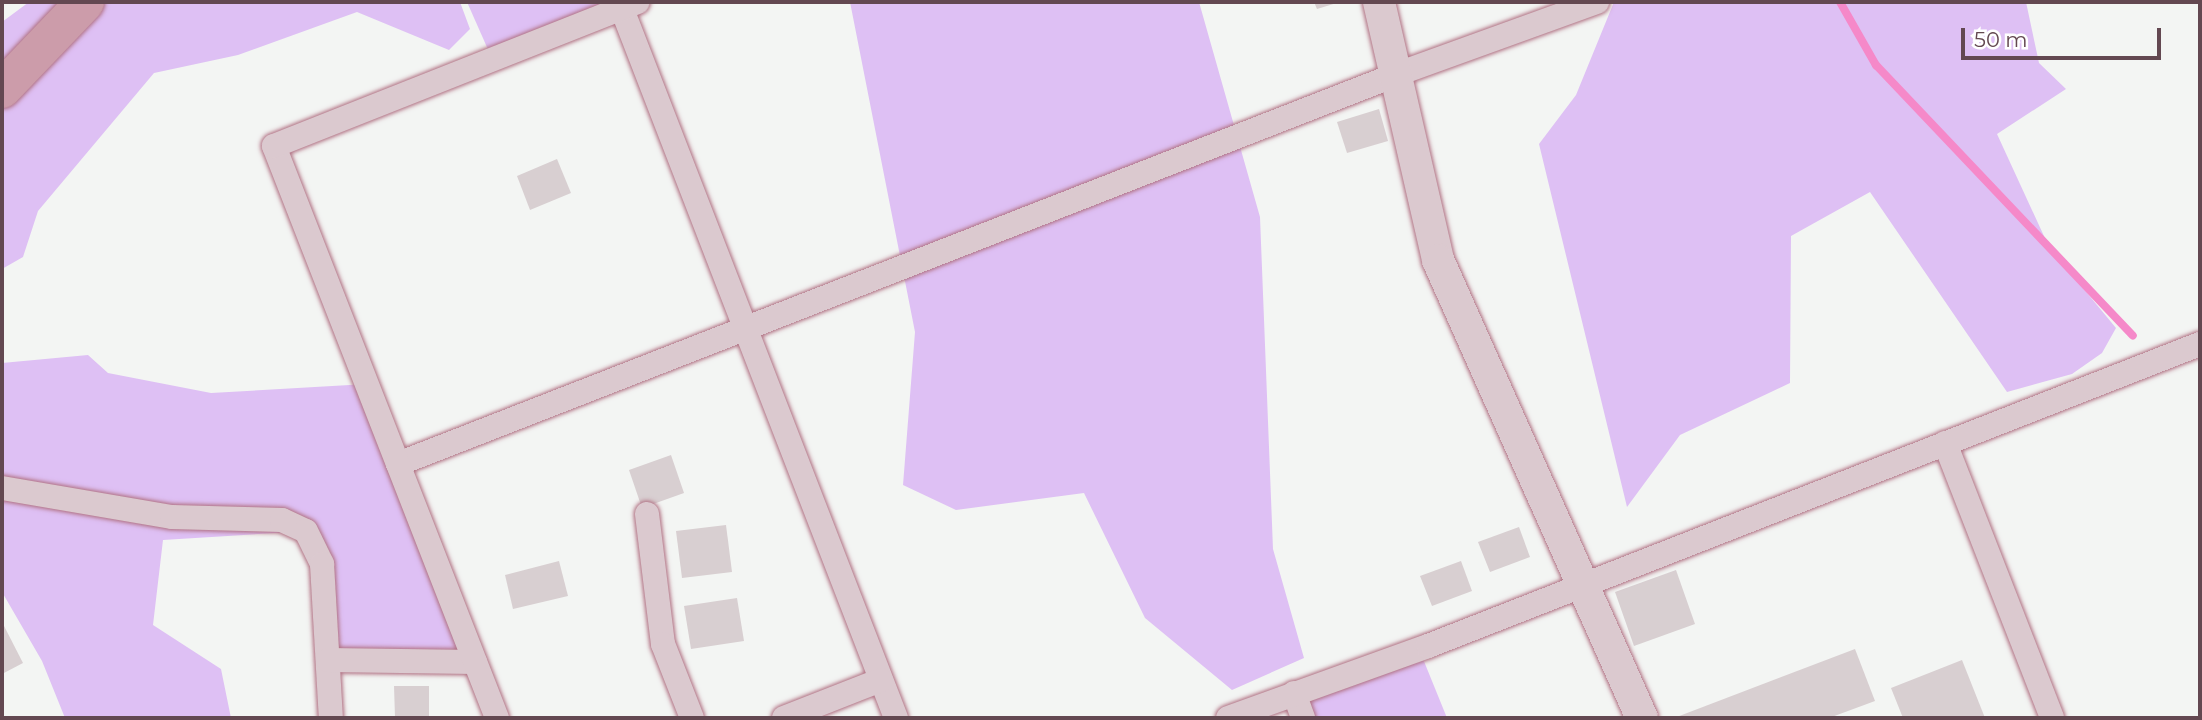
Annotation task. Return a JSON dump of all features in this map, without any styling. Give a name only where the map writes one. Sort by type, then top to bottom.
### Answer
[{"type":"highway","points":[[2,89],[85,2]]},
{"type":"street","points":[[1379,2],[1438,260],[1584,582],[1642,718]]},
{"type":"street","points":[[398,464],[1395,75],[1597,2]]},
{"type":"street","points":[[497,718],[274,146],[629,5],[745,328],[896,718]]},
{"type":"street","points":[[1228,718],[1428,646],[1584,582],[2200,344]]},
{"type":"street","points":[[1945,443],[2052,718]]},
{"type":"street","points":[[2,488],[172,517],[282,520],[306,531],[322,564],[331,718]]},
{"type":"street","points":[[647,514],[663,644],[692,718]]},
{"type":"street","points":[[328,660],[475,662]]},
{"type":"street","points":[[784,718],[881,680]]},
{"type":"street","points":[[1294,693],[1303,718]]},
{"type":"shaded area","points":[[29,2],[460,2],[470,29],[449,50],[357,12],[238,55],[154,73],[38,211],[23,257],[2,269],[2,22]]},
{"type":"shaded area","points":[[467,2],[606,2],[490,54]]},
{"type":"shaded area","points":[[850,2],[1199,2],[1260,217],[1273,549],[1304,658],[1232,690],[1145,618],[1084,493],[956,510],[903,485],[915,332]]},
{"type":"shaded area","points":[[1614,2],[2026,2],[2039,63],[2066,89],[1997,134],[2049,247],[2116,328],[2102,353],[2072,374],[2007,392],[1870,192],[1791,236],[1790,383],[1680,435],[1627,507],[1539,144],[1576,95]]},
{"type":"shaded area","points":[[88,355],[108,373],[211,393],[367,384],[475,662],[328,660],[306,531],[163,540],[153,625],[221,669],[231,718],[65,718],[42,661],[2,592],[2,363]]},
{"type":"shaded area","points":[[1419,649],[1447,718],[1303,718],[1294,693]]},
{"type":"building","points":[[1314,2],[1340,2],[1317,9]]},
{"type":"building","points":[[1379,109],[1388,141],[1347,153],[1337,122]]},
{"type":"building","points":[[557,159],[571,193],[530,210],[517,176]]},
{"type":"building","points":[[671,455],[684,493],[642,508],[629,470]]},
{"type":"building","points":[[726,525],[732,572],[682,578],[676,531]]},
{"type":"building","points":[[1519,527],[1530,557],[1490,572],[1478,542]]},
{"type":"building","points":[[559,561],[568,596],[513,609],[505,575]]},
{"type":"building","points":[[1461,561],[1472,591],[1432,606],[1420,576]]},
{"type":"building","points":[[1676,570],[1695,624],[1634,646],[1615,592]]},
{"type":"building","points":[[737,598],[744,641],[691,649],[684,606]]},
{"type":"building","points":[[2,622],[23,663],[2,674]]},
{"type":"building","points":[[1855,649],[1875,701],[1829,718],[1674,718]]},
{"type":"building","points":[[1962,660],[1985,718],[1903,718],[1891,688]]},
{"type":"building","points":[[394,686],[429,686],[429,718],[395,718]]},
{"type":"waterway","points":[[1840,2],[1876,65],[2133,336]]}]
